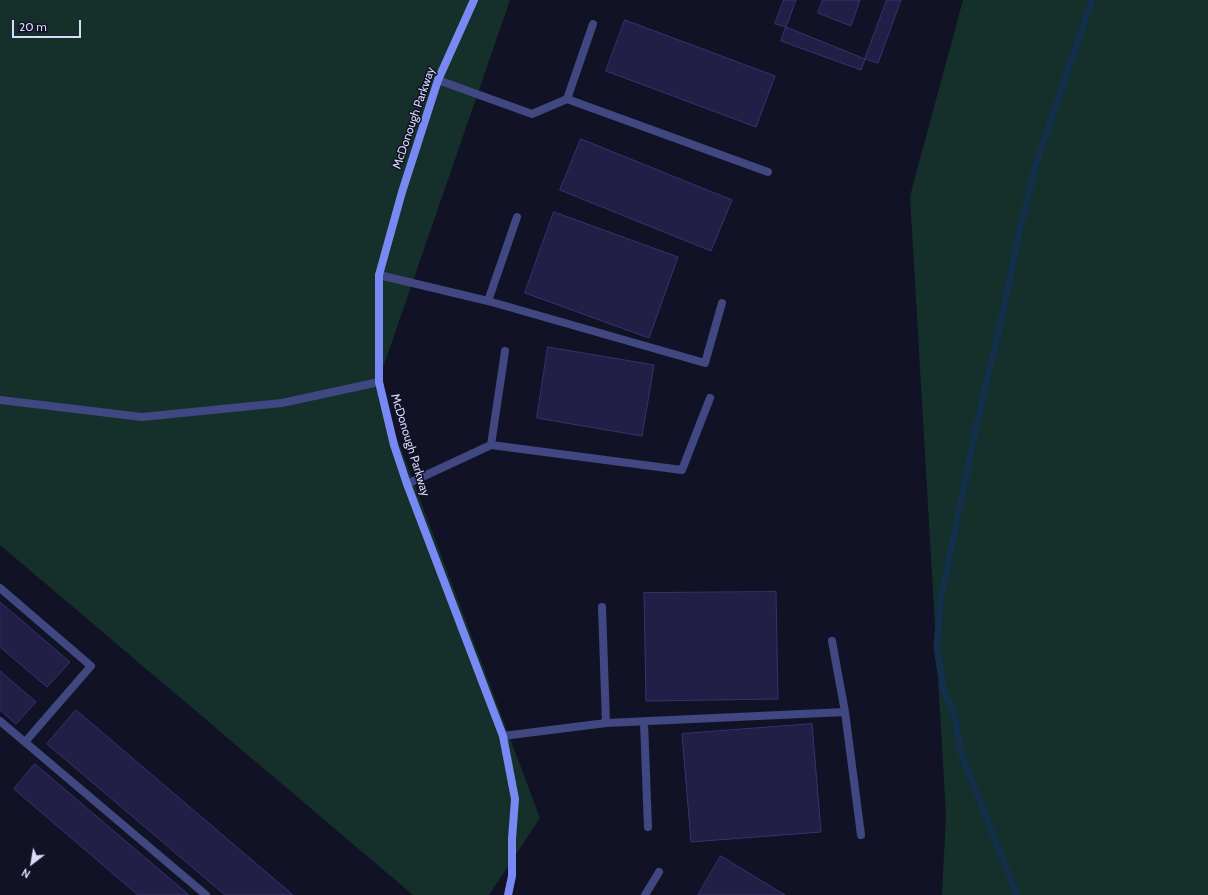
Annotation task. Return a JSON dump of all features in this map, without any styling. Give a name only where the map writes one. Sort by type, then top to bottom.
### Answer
[{"type":"street","name":"McDonough Parkway","points":[[474,0],[438,80],[402,192],[379,275],[379,382],[394,445],[407,484],[503,736],[515,799],[512,838],[512,876],[508,895]]},
{"type":"lane","points":[[567,100],[593,24]]},
{"type":"lane","points":[[438,80],[532,114],[567,100],[768,172]]},
{"type":"lane","points":[[488,301],[517,217]]},
{"type":"lane","points":[[379,275],[488,301],[705,363],[722,303]]},
{"type":"lane","points":[[491,445],[505,351]]},
{"type":"lane","points":[[0,400],[142,417],[282,403],[379,382]]},
{"type":"lane","points":[[407,484],[491,445],[682,470],[710,398]]},
{"type":"lane","points":[[0,588],[91,666],[25,742]]},
{"type":"lane","points":[[602,607],[606,723]]},
{"type":"lane","points":[[832,641],[845,712],[861,835]]},
{"type":"lane","points":[[503,736],[606,723],[845,712]]},
{"type":"lane","points":[[0,721],[206,895]]},
{"type":"lane","points":[[644,722],[648,827]]},
{"type":"lane","points":[[645,895],[659,872]]},
{"type":"green space","points":[[0,0],[510,0],[377,385],[540,818],[489,895],[413,895],[0,545]]},
{"type":"green space","points":[[963,0],[1208,0],[1208,895],[942,895],[946,815],[910,196]]},
{"type":"building","points":[[784,0],[796,0],[786,27],[775,24]]},
{"type":"building","points":[[823,0],[860,0],[851,26],[818,13]]},
{"type":"building","points":[[887,0],[901,0],[878,63],[865,59]]},
{"type":"building","points":[[625,20],[775,76],[756,127],[606,71]]},
{"type":"building","points":[[786,27],[865,59],[861,70],[781,41]]},
{"type":"building","points":[[581,139],[732,200],[711,251],[560,190]]},
{"type":"building","points":[[554,212],[678,257],[649,338],[525,293]]},
{"type":"building","points":[[548,347],[654,365],[642,436],[537,418]]},
{"type":"building","points":[[776,592],[778,699],[646,701],[644,593]]},
{"type":"building","points":[[0,602],[70,662],[47,687],[0,647]]},
{"type":"building","points":[[0,671],[36,702],[16,724],[0,710]]},
{"type":"building","points":[[76,710],[293,895],[225,895],[47,744]]},
{"type":"building","points":[[812,724],[821,832],[691,842],[682,734]]},
{"type":"building","points":[[35,764],[189,895],[138,895],[14,789]]},
{"type":"building","points":[[721,856],[785,895],[698,895]]},
{"type":"waterway","points":[[1017,895],[962,756],[955,718],[943,687],[937,647],[941,598],[975,432],[1005,303],[1017,241],[1036,164],[1092,0]]}]
